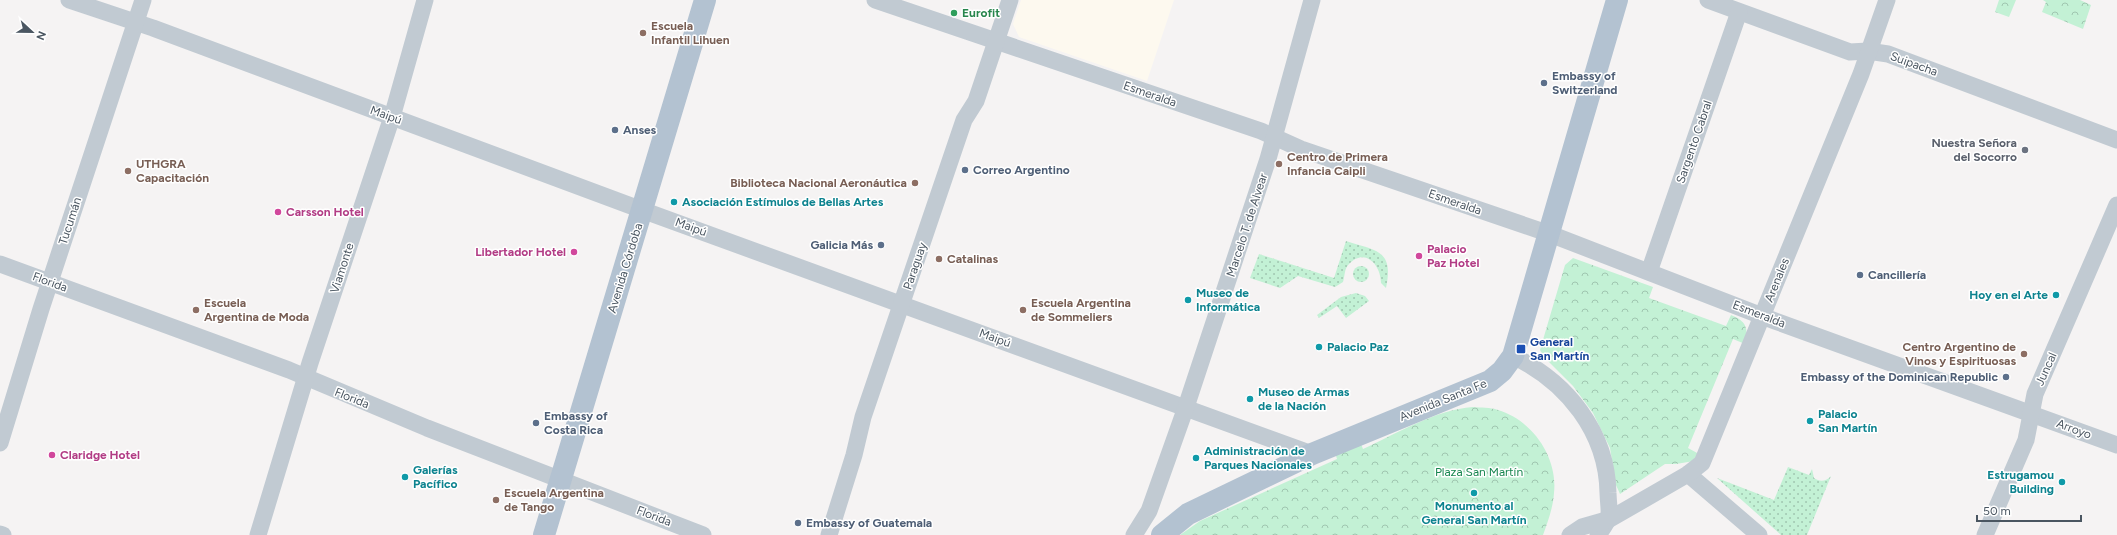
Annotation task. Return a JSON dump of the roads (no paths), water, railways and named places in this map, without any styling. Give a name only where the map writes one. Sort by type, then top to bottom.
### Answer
[{"type":"main road","name":"Avenida Córdoba","points":[[544,535],[705,0]]},
{"type":"main road","name":"Avenida Santa Fe","points":[[1162,535],[1178,521],[1198,509],[1312,454],[1490,381],[1502,372],[1513,356],[1550,234],[1617,0]]},
{"type":"street","name":"Maipú","points":[[69,0],[136,23],[642,210],[1312,454]]},
{"type":"street","name":"Tucumán","points":[[0,444],[50,282],[143,0]]},
{"type":"street","name":"Viamonte","points":[[258,535],[306,378],[392,117],[425,0]]},
{"type":"street","name":"Esmeralda","points":[[875,0],[1261,132],[1301,149],[1550,234],[1762,316],[2032,413]]},
{"type":"street","name":"Paraguay","points":[[829,535],[854,455],[863,417],[964,120],[976,101],[1010,0]]},
{"type":"street","name":"Marcelo T. de Alvear","points":[[1134,535],[1149,511],[1186,407],[1275,138],[1312,0]]},
{"type":"street","name":"Suipacha","points":[[1708,0],[1850,52],[1868,51],[1888,54],[2117,140]]},
{"type":"street","name":"Arenales","points":[[1570,535],[1582,527],[1610,519],[1688,474],[1702,463],[1868,51],[1887,0]]},
{"type":"street","name":"Sargento Cabral","points":[[1649,272],[1739,12]]},
{"type":"street","name":"Juncal","points":[[1985,535],[2026,440],[2035,394],[2117,205]]},
{"type":"street","name":"Florida","points":[[0,264],[306,378],[560,481],[703,535]]},
{"type":"street","points":[[1513,356],[1546,375],[1568,396],[1595,433],[1602,450],[1608,484],[1610,519],[1598,535]]},
{"type":"street","name":"Arroyo","points":[[2032,413],[2117,445]]},
{"type":"street","points":[[1688,474],[1759,535]]},
{"type":"street","points":[[0,534],[4,535]]},
{"type":"place","name":"Eurofit","points":[[954,13]]},
{"type":"place","name":"Escuela Infantil Lihuen","points":[[643,33]]},
{"type":"place","name":"Embassy of Switzerland","points":[[1544,83]]},
{"type":"place","name":"Anses","points":[[615,130]]},
{"type":"place","name":"Nuestra Señora del Socorro","points":[[2025,150]]},
{"type":"place","name":"Centro de Primera Infancia Caipli","points":[[1279,164]]},
{"type":"place","name":"Correo Argentino","points":[[965,170]]},
{"type":"place","name":"UTHGRA Capacitación","points":[[128,171]]},
{"type":"place","name":"Biblioteca Nacional Aeronáutica","points":[[915,183]]},
{"type":"place","name":"Asociación Estímulos de Bellas Artes","points":[[674,202]]},
{"type":"place","name":"Carsson Hotel","points":[[278,212]]},
{"type":"place","name":"Galicia Más","points":[[881,245]]},
{"type":"place","name":"Libertador Hotel","points":[[574,252]]},
{"type":"place","name":"Palacio Paz Hotel","points":[[1419,256]]},
{"type":"place","name":"Catalinas","points":[[939,259]]},
{"type":"place","name":"Cancillería","points":[[1860,275]]},
{"type":"place","name":"Hoy en el Arte","points":[[2056,295]]},
{"type":"place","name":"Museo de Informática","points":[[1188,300]]},
{"type":"place","name":"Escuela Argentina de Moda","points":[[196,310]]},
{"type":"place","name":"Escuela Argentina de Sommeliers","points":[[1023,310]]},
{"type":"place","name":"Palacio Paz","points":[[1319,347]]},
{"type":"place","name":"General San Martín","points":[[1521,349]]},
{"type":"place","name":"Centro Argentino de Vinos y Espirituosas","points":[[2024,354]]},
{"type":"place","name":"Embassy of the Dominican Republic","points":[[2006,377]]},
{"type":"place","name":"Museo de Armas de la Nación","points":[[1250,399]]},
{"type":"place","name":"Palacio San Martín","points":[[1810,421]]},
{"type":"place","name":"Embassy of Costa Rica","points":[[536,423]]},
{"type":"place","name":"Claridge Hotel","points":[[52,455]]},
{"type":"place","name":"Administración de Parques Nacionales","points":[[1196,458]]},
{"type":"place","name":"Galerías Pacífico","points":[[405,477]]},
{"type":"place","name":"Estrugamou Building","points":[[2062,482]]},
{"type":"place","name":"Monumento al General San Martín","points":[[1474,493]]},
{"type":"place","name":"Escuela Argentina de Tango","points":[[496,500]]},
{"type":"place","name":"Embassy of Guatemala","points":[[798,523]]},
{"type":"park label","name":"Plaza San Martín","points":[[1479,472]]}]
